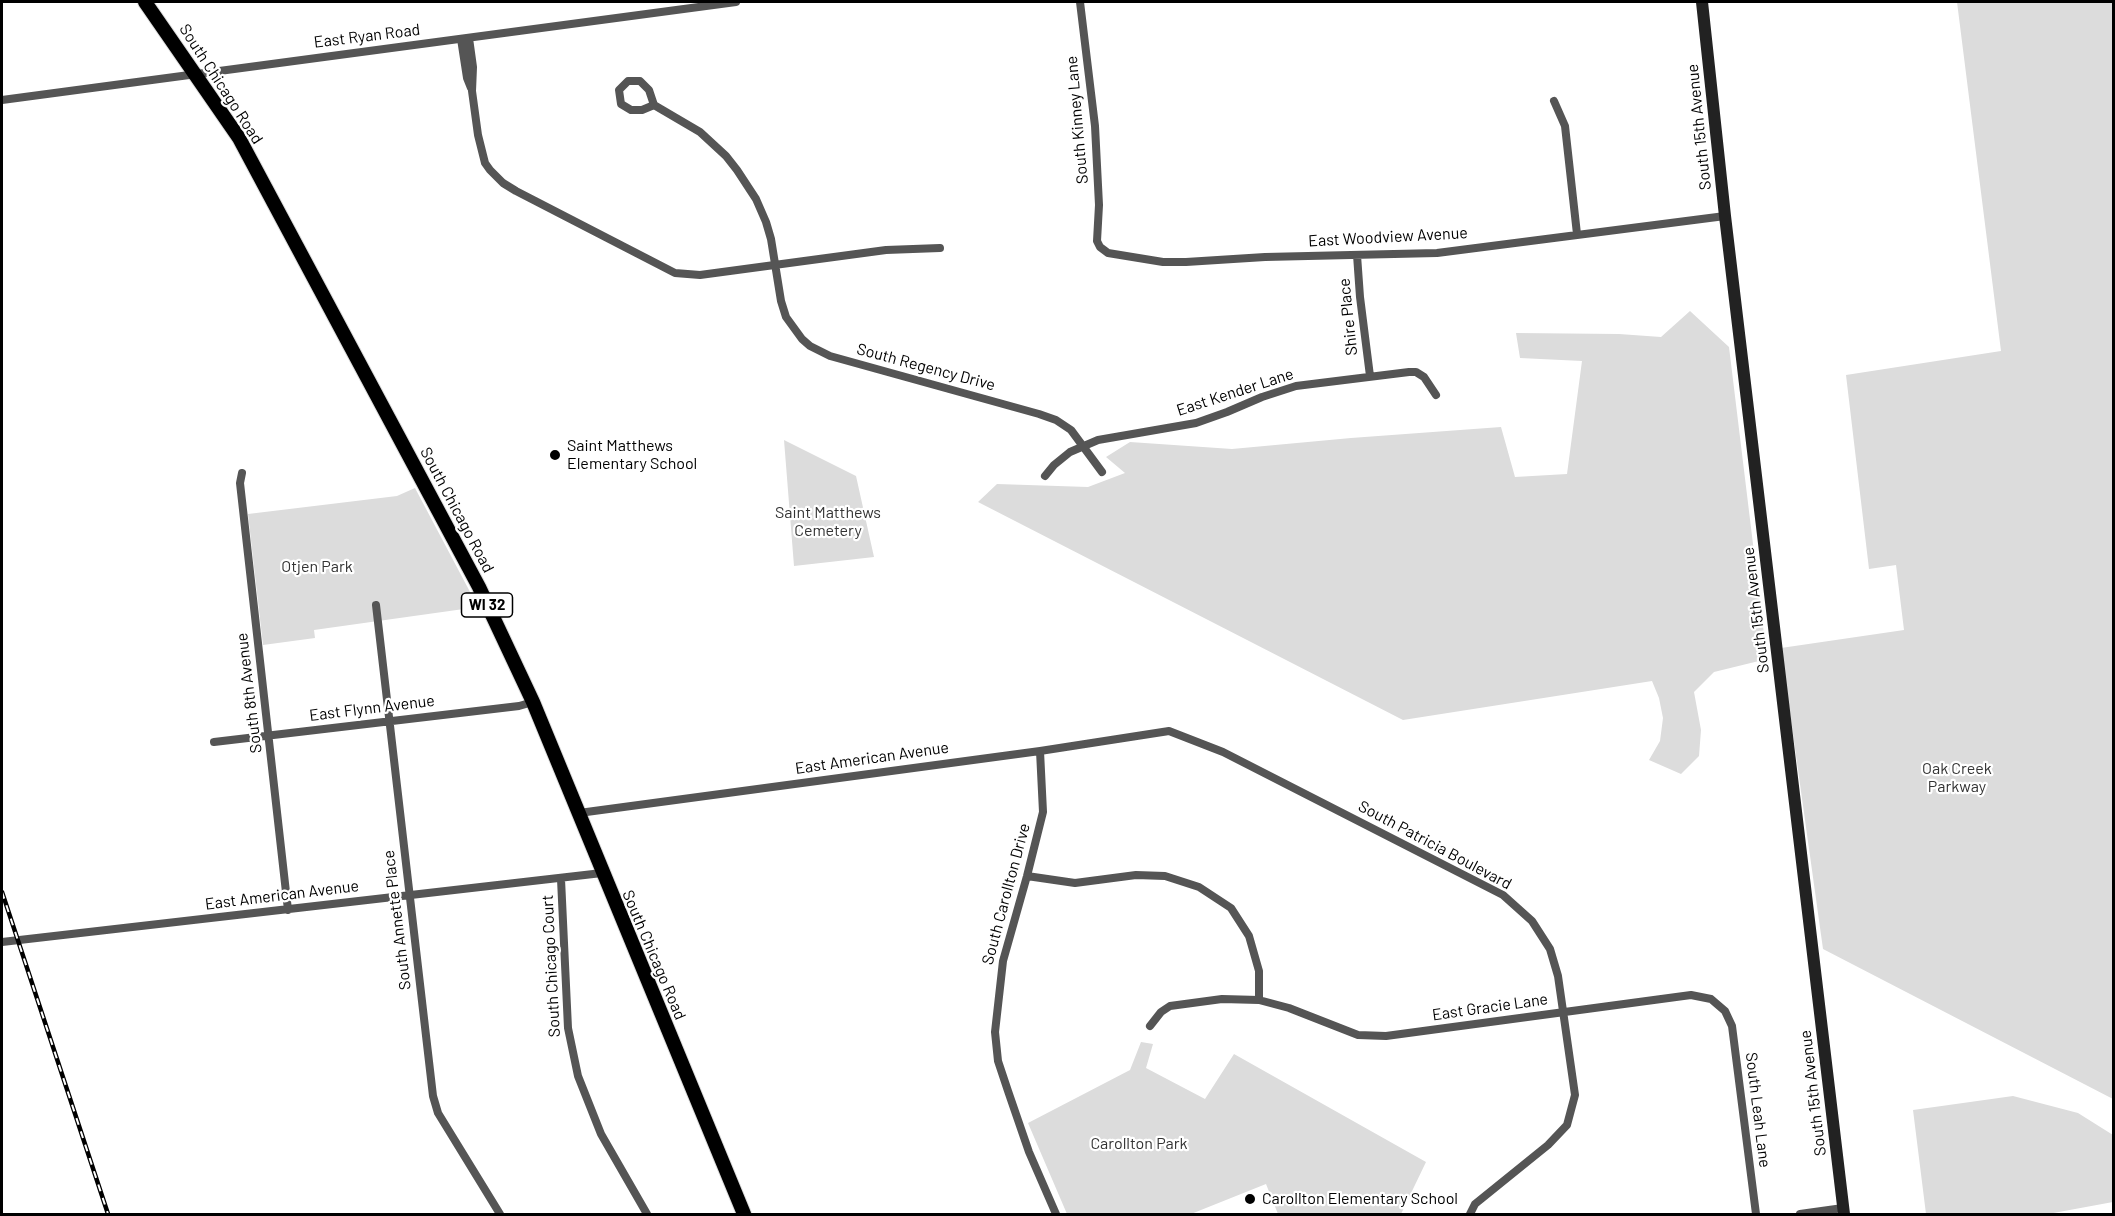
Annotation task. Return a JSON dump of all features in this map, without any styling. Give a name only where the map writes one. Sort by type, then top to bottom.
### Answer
[{"type":"main road","name":"South Chicago Road","points":[[147,2],[239,138],[479,587],[533,702],[744,1215]]},
{"type":"street","name":"East Ryan Road","points":[[2,100],[736,2]]},
{"type":"street","name":"South Kinney Lane","points":[[1080,2],[1095,126],[1099,205],[1097,237]]},
{"type":"street","name":"South 15th Avenue","points":[[1702,2],[1725,216],[1844,1211]]},
{"type":"street","points":[[465,39],[467,78],[472,91],[481,149],[489,170],[516,191],[675,273],[700,275],[911,248],[940,248]]},
{"type":"street","points":[[1554,101],[1565,126],[1577,234]]},
{"type":"street","name":"South Regency Drive","points":[[654,105],[700,132],[726,156],[737,170],[762,212],[771,239],[781,301],[786,317],[802,339],[817,351],[850,362],[1039,414],[1064,425],[1084,446],[1102,472]]},
{"type":"street","name":"East Woodview Avenue","points":[[1097,237],[1100,247],[1108,253],[1163,262],[1437,253],[1725,216]]},
{"type":"street","name":"Shire Place","points":[[1357,255],[1370,376]]},
{"type":"street","name":"East Kender Lane","points":[[1045,476],[1062,458],[1084,446],[1107,438],[1196,423],[1296,386],[1416,372],[1425,377],[1436,395]]},
{"type":"street","name":"South 8th Avenue","points":[[242,473],[240,483],[288,910]]},
{"type":"street","name":"South Annette Place","points":[[376,605],[433,1096],[438,1113],[500,1215]]},
{"type":"street","name":"East Flynn Avenue","points":[[214,742],[519,706],[533,702]]},
{"type":"street","name":"East American Avenue","points":[[579,813],[1040,751],[1169,731]]},
{"type":"street","name":"South Patricia Boulevard","points":[[1169,731],[1223,752],[1503,896],[1532,921],[1550,949],[1558,976],[1575,1095],[1567,1125],[1548,1145],[1475,1204],[1470,1215]]},
{"type":"street","name":"South Carollton Drive","points":[[1040,751],[1043,812],[1002,961],[995,1032],[998,1061],[1029,1152],[1056,1215]]},
{"type":"street","name":"East American Avenue","points":[[2,942],[602,873]]},
{"type":"street","points":[[1027,876],[1075,883],[1136,875],[1165,876],[1199,887],[1231,909],[1248,936],[1259,971],[1259,1000]]},
{"type":"street","name":"South Chicago Court","points":[[561,879],[568,1028],[576,1069],[601,1134],[647,1215]]},
{"type":"street","name":"East Gracie Lane","points":[[1150,1026],[1161,1012],[1170,1006],[1222,999],[1259,1000],[1289,1008],[1358,1035],[1377,1036],[1691,995],[1711,999],[1725,1011]]},
{"type":"street","name":"South Leah Lane","points":[[1725,1011],[1732,1026],[1756,1215]]},
{"type":"street","points":[[1800,1215],[1844,1211]]},
{"type":"green space","name":"Oak Creek Parkway","points":[[1957,2],[2113,2],[2113,1099],[1823,949],[1781,648],[1904,630],[1896,565],[1869,569],[1846,375],[2001,351]]},
{"type":"green space","points":[[1690,311],[1729,347],[1767,659],[1714,672],[1694,692],[1701,730],[1699,756],[1681,774],[1649,760],[1660,741],[1663,718],[1659,698],[1652,681],[1403,720],[978,502],[997,484],[1088,487],[1125,473],[1106,457],[1130,442],[1232,449],[1501,427],[1515,477],[1567,474],[1582,361],[1520,358],[1516,333],[1619,334],[1661,337]]},
{"type":"green space","name":"Saint Matthews Cemetery","points":[[784,440],[856,476],[874,557],[794,566]]},
{"type":"green space","name":"Otjen Park","points":[[415,488],[478,607],[314,630],[315,638],[263,645],[248,514],[397,496]]},
{"type":"green space","name":"Carollton Park","points":[[1141,1042],[1153,1044],[1146,1068],[1205,1099],[1234,1054],[1426,1162],[1401,1214],[1278,1214],[1266,1184],[1191,1214],[1067,1214],[1028,1123],[1130,1070]]},
{"type":"green space","points":[[2013,1096],[2078,1113],[2113,1135],[2113,1202],[2048,1214],[1926,1214],[1913,1110]]},
{"type":"railway","points":[[2,892],[108,1214]]},
{"type":"place","name":"Saint Matthews Elementary School","points":[[555,455]]},
{"type":"place","name":"Carollton Elementary School","points":[[1250,1199]]}]
